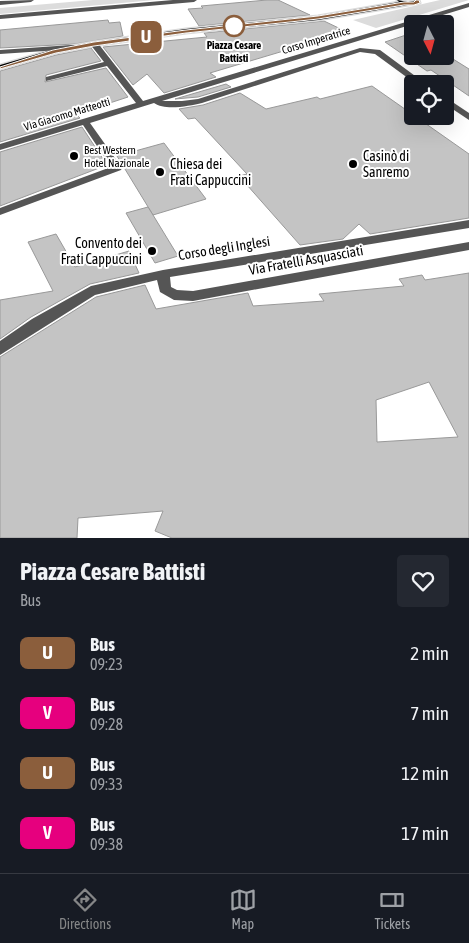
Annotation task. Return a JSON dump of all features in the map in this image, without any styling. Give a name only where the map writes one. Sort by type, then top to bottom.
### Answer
[{"type":"main road","points":[[0,67],[71,48],[94,44],[186,31],[318,18],[402,2],[414,4],[418,2],[417,0]]},
{"type":"street","points":[[0,3],[31,0]]},
{"type":"street","points":[[0,17],[194,0]]},
{"type":"street","name":"Corso Imperatrice","points":[[140,103],[194,89],[469,5]]},
{"type":"street","points":[[94,44],[140,103],[182,104],[199,101],[360,50],[377,52],[409,75]]},
{"type":"street","points":[[0,52],[41,48],[71,48]]},
{"type":"street","points":[[49,79],[108,63]]},
{"type":"street","name":"Via Giacomo Matteotti","points":[[0,147],[140,103]]},
{"type":"street","points":[[454,106],[469,117]]},
{"type":"street","points":[[0,212],[118,168],[84,120]]},
{"type":"street","name":"Corso degli Inglesi","points":[[0,349],[37,323],[90,291],[163,274],[469,224]]},
{"type":"street","name":"Via Fratelli Asquasciati","points":[[163,274],[165,289],[174,295],[192,296],[469,246]]},
{"type":"shaded area","points":[[93,0],[155,0],[0,14],[0,8]]},
{"type":"shaded area","points":[[440,0],[469,0],[419,15],[404,15],[404,20],[376,28],[353,20]]},
{"type":"building","points":[[278,0],[310,15],[199,26],[188,9],[203,8],[201,6]]},
{"type":"building","points":[[108,20],[109,23],[120,22],[123,36],[75,44],[0,48],[0,30]]},
{"type":"building","points":[[324,21],[347,32],[210,73],[216,77],[164,93],[147,74],[133,85],[103,47],[207,37],[204,33]]},
{"type":"building","points":[[404,36],[404,55],[385,42]]},
{"type":"building","points":[[91,48],[101,61],[46,75],[45,82],[106,68],[128,97],[76,114],[80,118],[0,142],[0,71],[56,55]]},
{"type":"building","points":[[454,60],[469,69],[469,96],[454,86],[454,75],[438,75],[431,70],[427,71],[418,65],[454,65]]},
{"type":"building","points":[[226,84],[231,87],[198,97],[175,99]]},
{"type":"building","name":"Casinò di Sanremo","points":[[372,86],[404,108],[404,125],[428,125],[469,154],[469,218],[370,234],[359,224],[343,239],[300,245],[239,176],[247,174],[195,118],[188,119],[179,109],[203,105],[240,93],[266,109],[317,97],[320,99]]},
{"type":"building","points":[[82,127],[107,165],[0,206],[0,152]]},
{"type":"building","name":"Chiesa dei Frati Cappuccini","points":[[164,143],[206,199],[153,215],[117,156]]},
{"type":"building","points":[[148,207],[178,256],[155,263],[126,213]]},
{"type":"building","name":"Convento dei Frati Cappuccini","points":[[56,234],[75,267],[129,251],[139,273],[90,284],[31,317],[0,339],[0,300],[53,291],[28,242]]},
{"type":"building","points":[[469,273],[469,538],[172,538],[155,531],[163,511],[78,518],[77,538],[0,538],[0,357],[96,297],[145,285],[156,309],[248,293],[253,306],[324,301],[319,294],[404,286],[399,279],[422,275],[425,280]],"holes":[[[429,382],[458,437],[377,442],[376,400]]]},
{"type":"bus line","name":"U","points":[[0,67],[55,51],[94,44],[186,31],[318,18],[404,3],[414,4],[418,2],[417,0]]},
{"type":"place","name":"Piazza Cesare Battisti","points":[[234,26]]},
{"type":"place","name":"Best Western Hotel Nazionale","points":[[74,156]]},
{"type":"place","name":"Casinò di Sanremo","points":[[353,164]]},
{"type":"place","name":"Chiesa dei Frati Cappuccini","points":[[160,172]]},
{"type":"place","name":"Convento dei Frati Cappuccini","points":[[152,251]]}]
